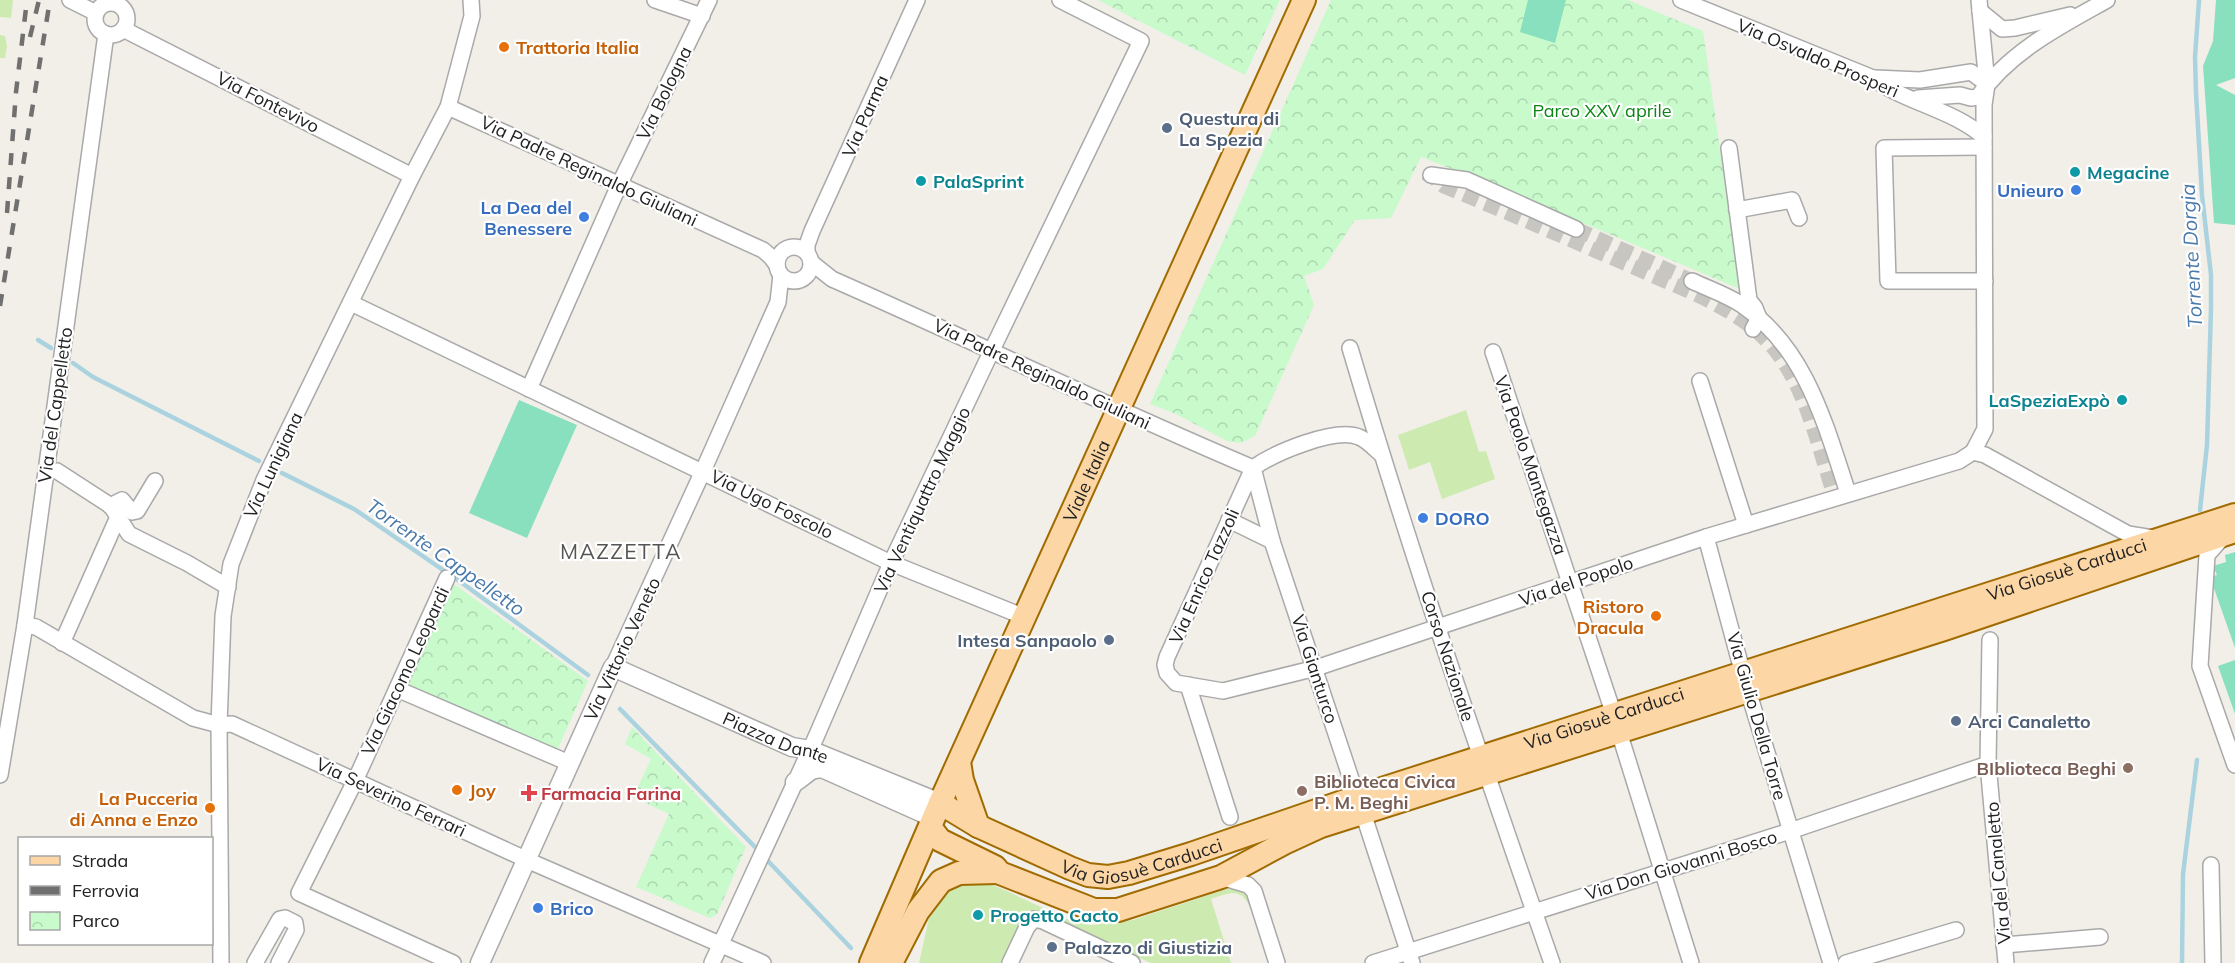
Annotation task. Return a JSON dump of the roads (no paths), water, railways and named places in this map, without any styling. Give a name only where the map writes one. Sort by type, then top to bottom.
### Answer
[{"type":"main road","name":"Viale Italia","points":[[871,963],[959,762],[1304,0]]},
{"type":"main road","name":"Via Giosuè Carducci","points":[[1000,873],[995,867],[940,840],[935,816],[978,826],[1088,875],[1108,877],[1129,873],[1360,805],[1746,682],[2163,539],[2232,527]]},
{"type":"main road","name":"Via Giosuè Carducci","points":[[1746,682],[1944,629],[2232,527]]},
{"type":"main road","points":[[959,762],[962,780],[978,826]]},
{"type":"main road","name":"Via Giosuè Carducci","points":[[891,963],[918,911],[941,881],[960,873],[1000,873],[1094,910],[1118,910],[1221,878],[1360,805]]},
{"type":"street","points":[[70,0],[96,13]]},
{"type":"street","name":"Via Lunigiana","points":[[221,963],[219,725],[223,616],[231,564],[264,480],[448,107],[472,16],[471,0]]},
{"type":"street","points":[[655,0],[702,16]]},
{"type":"street","name":"Via Bologna","points":[[619,185],[709,0]]},
{"type":"street","name":"Via Parma","points":[[800,253],[917,0]]},
{"type":"street","name":"Via Ventiquattro Maggio","points":[[712,963],[810,750],[891,563],[1141,41],[1060,0]]},
{"type":"street","name":"Via Osvaldo Prosperi","points":[[1681,0],[1873,78],[1912,98],[1960,95],[1978,97],[1987,84]]},
{"type":"street","points":[[1987,84],[2012,59],[2035,42],[2107,0]]},
{"type":"street","points":[[109,3],[125,3],[127,19],[123,29],[117,33],[106,34],[99,29],[96,24],[96,13],[99,8],[109,3]]},
{"type":"street","points":[[1980,6],[2002,29],[2085,12]]},
{"type":"street","points":[[1980,6],[1981,39],[1987,84],[1984,105],[1986,429],[1973,452],[1985,455],[2128,534],[2163,539]]},
{"type":"street","name":"Via Fontevivo","points":[[123,29],[412,176]]},
{"type":"street","name":"Via del Cappelletto","points":[[0,775],[25,625],[106,34]]},
{"type":"street","points":[[1873,78],[1920,80],[1971,72],[1987,84]]},
{"type":"street","points":[[1912,98],[1959,120],[1984,142]]},
{"type":"street","name":"Via Padre Reginaldo Giuliani","points":[[448,107],[763,250],[790,275],[832,279]]},
{"type":"street","points":[[1984,142],[1884,148],[1888,281],[1985,281]]},
{"type":"street","points":[[1729,148],[1749,300],[1755,308],[1756,324]]},
{"type":"street","points":[[1431,175],[1467,180],[1576,229]]},
{"type":"street","points":[[529,388],[619,185]]},
{"type":"street","points":[[1737,210],[1792,200],[1799,218]]},
{"type":"street","name":"Via Padre Reginaldo Giuliani","points":[[763,250],[800,253],[832,279],[992,350],[1118,410],[1253,468]]},
{"type":"street","points":[[800,253],[809,273],[790,275],[779,256],[800,253]]},
{"type":"street","name":"Via Vittorio Veneto","points":[[480,963],[790,275]]},
{"type":"street","points":[[1692,281],[1732,299],[1756,324],[1789,351],[1814,396],[1848,493]]},
{"type":"street","name":"Via Ugo Foscolo","points":[[351,303],[891,563],[1017,614]]},
{"type":"street","name":"Corso Nazionale","points":[[1350,348],[1381,454],[1552,963]]},
{"type":"street","name":"Via Paolo Mantegazza","points":[[1493,352],[1617,723],[1692,963]]},
{"type":"street","points":[[1700,381],[1746,525]]},
{"type":"street","points":[[1253,468],[1279,453],[1340,433],[1360,437],[1381,454]]},
{"type":"street","name":"Via del Popolo","points":[[1182,684],[1223,691],[1316,668],[1706,537],[1959,461],[1973,452]]},
{"type":"street","name":"Via Enrico Tazzoli","points":[[1230,817],[1182,684],[1167,673],[1165,665],[1253,468]]},
{"type":"street","name":"Via Gianturco","points":[[1253,468],[1272,541],[1410,957]]},
{"type":"street","points":[[57,471],[114,511],[129,534],[188,563],[228,587]]},
{"type":"street","points":[[62,643],[114,511],[122,500],[132,512],[138,512],[155,481]]},
{"type":"street","points":[[1229,520],[1272,541]]},
{"type":"street","points":[[2232,527],[2208,555],[2200,666],[2235,765]]},
{"type":"street","name":"Via Giulio Della Torre","points":[[1706,537],[1746,682],[1831,963]]},
{"type":"street","name":"Via Giacomo Leopardi","points":[[447,579],[355,781],[299,893],[453,963]]},
{"type":"street","name":"Via Severino Ferrari","points":[[25,625],[36,627],[193,718],[219,725],[232,724],[526,859],[763,963]]},
{"type":"street","name":"Via del Canaletto","points":[[1989,640],[1988,764],[2006,963]]},
{"type":"street","name":"Piazza Dante","points":[[613,667],[792,747],[810,750],[935,816]]},
{"type":"street","points":[[397,689],[569,764]]},
{"type":"street","name":"Via Don Giovanni Bosco","points":[[1373,963],[1410,957],[1534,911],[1790,831],[1988,764]]},
{"type":"street","name":"Piazza Dante","points":[[795,782],[810,770],[824,769],[935,816]]},
{"type":"street","points":[[2211,865],[2213,963]]},
{"type":"street","points":[[1221,878],[1248,885],[1254,891],[1277,963]]},
{"type":"street","points":[[255,963],[273,928],[280,919],[285,918],[295,923],[296,930],[279,963]]},
{"type":"street","points":[[1010,963],[1027,927],[1034,919],[1043,921],[1132,963]]},
{"type":"street","points":[[1846,963],[1956,930]]},
{"type":"street","points":[[2004,945],[2100,937]]},
{"type":"waterway","name":"Torrente Dorgia","points":[[2199,0],[2195,57],[2196,93],[2202,195],[2211,275],[2207,445],[2200,510]]},
{"type":"waterway","name":"Torrente Cappelletto","points":[[38,340],[51,348]]},
{"type":"waterway","name":"Torrente Cappelletto","points":[[73,363],[93,377],[259,461]]},
{"type":"waterway","name":"Torrente Cappelletto","points":[[282,473],[354,509],[462,583],[588,675]]},
{"type":"waterway","name":"Torrente Cappelletto","points":[[620,709],[756,848]]},
{"type":"waterway","name":"Torrente Dorgia","points":[[2182,963],[2183,874],[2197,760]]},
{"type":"waterway","name":"Torrente Cappelletto","points":[[768,861],[851,948]]},
{"type":"tunnel","points":[[1429,182],[1431,175],[1444,186],[1691,292],[1743,320],[1772,346],[1794,380],[1810,418],[1835,497]]},
{"type":"tunnel","points":[[1576,229],[1692,281]]},
{"type":"railway","points":[[7,213],[16,92],[27,0]]},
{"type":"railway","points":[[30,37],[39,0]]},
{"type":"railway","points":[[0,306],[50,0]]},
{"type":"place","name":"Trattoria Italia","points":[[504,47]]},
{"type":"place","name":"Questura di La Spezia","points":[[1167,128]]},
{"type":"place","name":"Megacine","points":[[2075,172]]},
{"type":"place","name":"PalaSprint","points":[[921,181]]},
{"type":"place","name":"Unieuro","points":[[2076,190]]},
{"type":"place","name":"La Dea del Benessere","points":[[584,217]]},
{"type":"place","name":"LaSpeziaExpò","points":[[2122,400]]},
{"type":"place","name":"DORO","points":[[1423,518]]},
{"type":"place","name":"Ristoro Dracula","points":[[1656,616]]},
{"type":"place","name":"Intesa Sanpaolo","points":[[1109,640]]},
{"type":"place","name":"Arci Canaletto","points":[[1956,721]]},
{"type":"place","name":"BIblioteca Beghi","points":[[2128,768]]},
{"type":"place","name":"Joy","points":[[457,790]]},
{"type":"place","name":"Biblioteca Civica P. M. Beghi","points":[[1302,791]]},
{"type":"place","name":"Farmacia Farina","points":[[529,793]]},
{"type":"place","name":"La Pucceria di Anna e Enzo","points":[[210,808]]},
{"type":"place","name":"Brico","points":[[538,908]]},
{"type":"place","name":"Progetto Cacto","points":[[978,915]]},
{"type":"place","name":"Palazzo di Giustizia","points":[[1052,947]]},
{"type":"district","name":"MAZZETTA","points":[[621,551]]},
{"type":"park label","name":"Parco XXV aprile","points":[[1602,110]]}]
